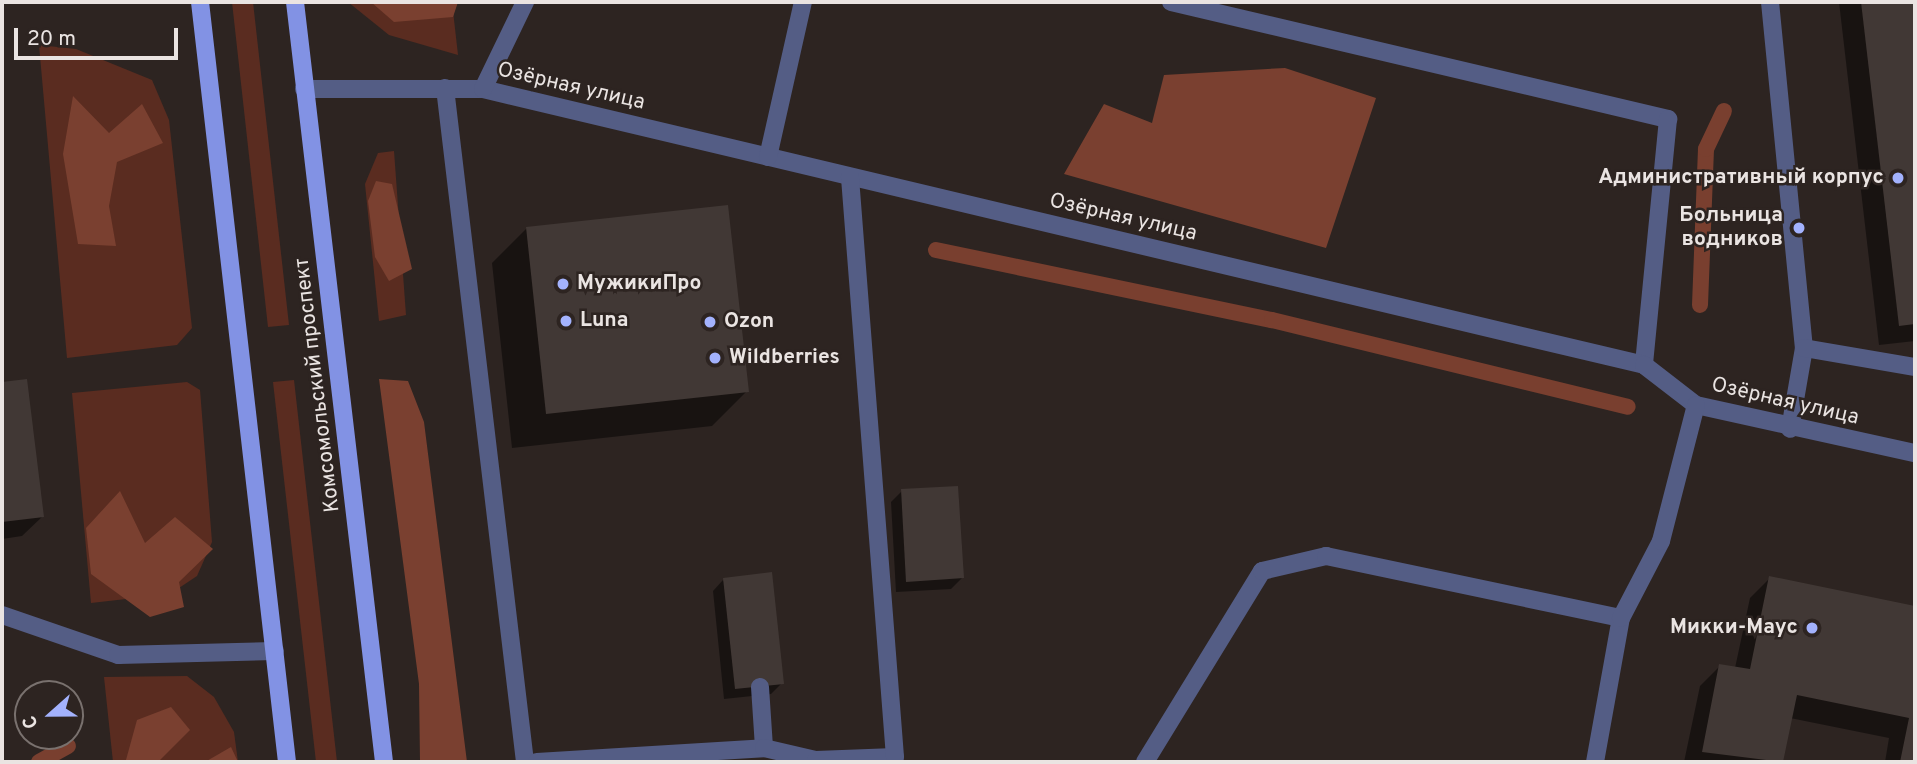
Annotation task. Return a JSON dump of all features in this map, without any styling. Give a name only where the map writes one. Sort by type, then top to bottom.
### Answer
[{"type":"main road","points":[[200,2],[287,762]]},
{"type":"main road","name":"Комсомольский проспект","points":[[295,2],[384,762]]},
{"type":"street","points":[[483,89],[525,2]]},
{"type":"street","points":[[768,157],[803,2]]},
{"type":"street","points":[[1171,2],[1668,119],[1644,365]]},
{"type":"street","points":[[1770,2],[1804,348],[1790,429]]},
{"type":"street","points":[[445,88],[525,762]]},
{"type":"street","name":"Озёрная улица","points":[[304,89],[483,89],[1644,365],[1696,405],[1790,429],[1915,453]]},
{"type":"street","points":[[537,762],[764,748],[816,760],[895,757],[850,177]]},
{"type":"street","points":[[1804,348],[1915,366]]},
{"type":"street","points":[[1595,762],[1621,618],[1661,541],[1696,405]]},
{"type":"street","points":[[1145,762],[1262,571],[1326,556],[1621,618]]},
{"type":"street","points":[[2,615],[118,655],[275,651]]},
{"type":"street","points":[[760,687],[764,748]]},
{"type":"shaded area","points":[[232,2],[253,2],[289,325],[268,327]]},
{"type":"shaded area","points":[[348,2],[452,2],[458,55],[389,35]]},
{"type":"shaded area","points":[[371,2],[458,2],[453,17],[394,22]]},
{"type":"shaded area","points":[[39,45],[76,49],[152,80],[169,120],[192,328],[177,345],[67,358]]},
{"type":"shaded area","points":[[1285,68],[1376,98],[1326,248],[1064,174],[1104,104],[1152,123],[1164,75]]},
{"type":"shaded area","points":[[73,96],[109,133],[142,104],[163,143],[117,162],[109,206],[116,246],[78,244],[63,154]]},
{"type":"shaded area","points":[[394,151],[406,315],[379,321],[365,184],[378,153]]},
{"type":"shaded area","points":[[376,181],[392,184],[412,269],[389,281],[375,257],[368,201]]},
{"type":"shaded area","points":[[379,379],[408,381],[424,422],[467,762],[420,762],[419,684]]},
{"type":"shaded area","points":[[294,380],[337,762],[316,762],[273,382]]},
{"type":"shaded area","points":[[187,382],[200,390],[212,542],[197,576],[170,594],[91,603],[72,393]]},
{"type":"shaded area","points":[[120,491],[145,543],[175,517],[213,549],[179,582],[184,607],[150,617],[91,574],[86,528]]},
{"type":"shaded area","points":[[187,676],[214,697],[234,732],[238,762],[113,762],[104,677]]},
{"type":"shaded area","points":[[171,707],[190,730],[158,762],[126,760],[137,720]]},
{"type":"shaded area","points":[[231,747],[238,762],[205,762]]},
{"type":"building","name":"Административный корпус","points":[[1861,2],[1915,2],[1915,324],[1899,326]]},
{"type":"building","points":[[728,205],[749,392],[546,414],[526,227]]},
{"type":"building","points":[[27,379],[44,517],[2,522],[2,382]]},
{"type":"building","points":[[958,486],[964,578],[906,582],[901,489]]},
{"type":"building","points":[[772,572],[784,684],[735,689],[723,578]]},
{"type":"building","points":[[1769,576],[1915,606],[1915,762],[1900,762],[1909,718],[1797,695],[1783,762],[1702,752],[1719,664],[1750,669]]},
{"type":"waterway","points":[[1700,305],[1706,149],[1724,111]]},
{"type":"waterway","points":[[936,250],[1272,320],[1628,407]]},
{"type":"waterway","points":[[39,762],[61,750]]},
{"type":"place","name":"Административный корпус","points":[[1898,178]]},
{"type":"place","name":"Больница водников","points":[[1799,228]]},
{"type":"place","name":"МужикиПро","points":[[563,284]]},
{"type":"place","name":"Luna","points":[[566,321]]},
{"type":"place","name":"Ozon","points":[[710,322]]},
{"type":"place","name":"Wildberries","points":[[715,358]]},
{"type":"place","name":"Микки-Маус","points":[[1812,628]]}]
